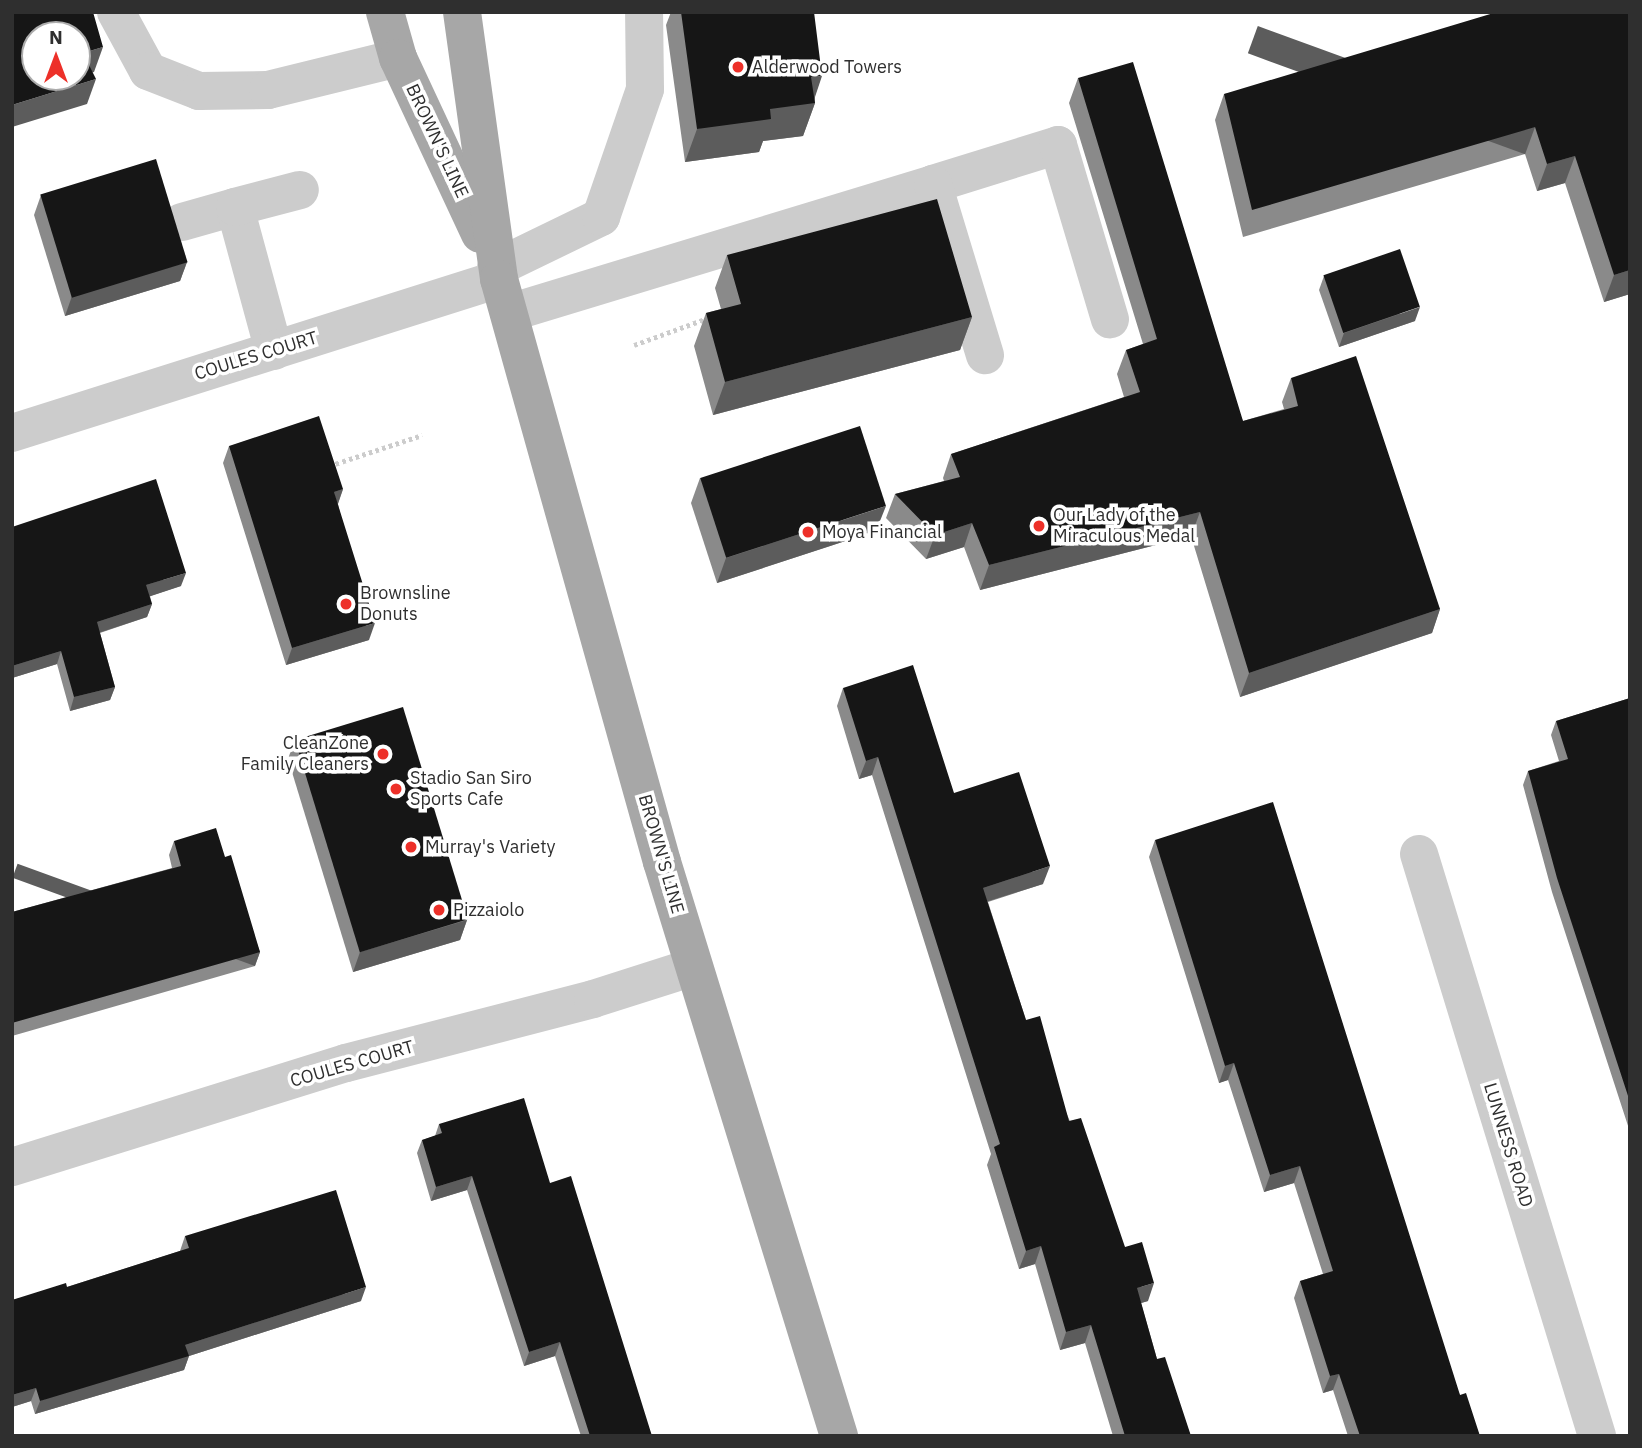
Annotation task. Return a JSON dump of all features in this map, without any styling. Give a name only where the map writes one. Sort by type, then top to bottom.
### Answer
[{"type":"main road","name":"BROWN'S LINE","points":[[385,12],[398,58],[501,287]]},
{"type":"main road","name":"BROWN'S LINE","points":[[462,12],[501,287],[693,967],[839,1436]]},
{"type":"street","points":[[116,12],[148,71],[199,92],[268,90],[398,58]]},
{"type":"street","points":[[501,287],[601,217],[645,89],[644,12]]},
{"type":"street","points":[[501,287],[933,184],[1058,145],[1110,319]]},
{"type":"street","points":[[933,184],[985,355]]},
{"type":"street","points":[[182,222],[300,190]]},
{"type":"street","points":[[235,207],[274,351]]},
{"type":"street","name":"COULES COURT","points":[[12,433],[274,351],[501,287]]},
{"type":"street","name":"LUNNESS ROAD","points":[[1419,854],[1597,1436]]},
{"type":"street","name":"COULES COURT","points":[[12,1167],[346,1063],[593,999],[693,967]]},
{"type":"path","points":[[634,345],[722,313]]},
{"type":"path","points":[[325,467],[422,435]]},
{"type":"building","points":[[12,12],[93,12],[103,47],[91,51],[91,21],[21,21],[21,91],[57,91],[12,105]]},
{"type":"building","name":"Alderwood Towers","points":[[681,12],[814,12],[822,76],[811,77],[815,103],[770,109],[771,119],[697,129]]},
{"type":"building","points":[[1497,12],[1630,12],[1630,270],[1614,275],[1575,156],[1547,164],[1535,127],[1252,210],[1224,94]]},
{"type":"building","name":"Our Lady of the Miraculous Medal","points":[[1133,62],[1243,421],[1298,406],[1291,378],[1356,356],[1440,609],[1249,673],[1200,512],[989,565],[972,523],[935,535],[895,494],[960,477],[951,454],[1140,392],[1126,350],[1157,339],[1078,78]]},
{"type":"building","points":[[156,159],[188,262],[72,298],[40,194]]},
{"type":"building","points":[[937,199],[972,317],[725,382],[706,313],[741,304],[727,255]]},
{"type":"building","points":[[1400,249],[1420,307],[1343,333],[1323,275]]},
{"type":"building","points":[[319,416],[343,489],[334,492],[375,623],[292,648],[229,446]]},
{"type":"building","points":[[860,426],[886,506],[726,558],[700,478]]},
{"type":"building","points":[[156,479],[186,573],[146,585],[152,604],[97,622],[115,687],[74,697],[61,651],[12,666],[12,527]]},
{"type":"building","points":[[913,665],[954,793],[1019,772],[1050,866],[983,888],[1026,1020],[1040,1016],[1069,1121],[1081,1118],[1125,1247],[1142,1242],[1154,1283],[1137,1288],[1157,1359],[1165,1357],[1191,1436],[1125,1436],[1091,1325],[1066,1332],[1041,1246],[1026,1251],[994,1147],[1000,1144],[878,757],[866,761],[843,688]]},
{"type":"building","points":[[1630,698],[1630,1102],[1557,878],[1528,771],[1568,759],[1556,721]]},
{"type":"building","points":[[403,707],[468,919],[360,952],[295,740]]},
{"type":"building","points":[[1273,802],[1460,1395],[1466,1393],[1480,1436],[1360,1436],[1339,1374],[1330,1376],[1300,1281],[1333,1271],[1300,1166],[1270,1175],[1234,1063],[1225,1066],[1155,840]]},
{"type":"building","points":[[216,828],[225,857],[231,855],[260,952],[12,1023],[12,912],[181,866],[174,841]]},
{"type":"building","points":[[524,1098],[550,1183],[571,1176],[652,1436],[590,1436],[560,1342],[529,1352],[472,1176],[436,1187],[422,1140],[442,1133],[439,1124]]},
{"type":"building","points":[[336,1190],[366,1287],[185,1345],[189,1356],[40,1401],[36,1388],[12,1395],[12,1300],[66,1283],[67,1287],[189,1248],[185,1236]]},
{"type":"place","name":"Alderwood Towers","points":[[738,67]]},
{"type":"place","name":"Our Lady of the Miraculous Medal","points":[[1039,526]]},
{"type":"place","name":"Moya Financial","points":[[808,532]]},
{"type":"place","name":"Brownsline Donuts","points":[[346,604]]},
{"type":"place","name":"CleanZone Family Cleaners","points":[[383,754]]},
{"type":"place","name":"Stadio San Siro Sports Cafe","points":[[396,789]]},
{"type":"place","name":"Murray's Variety","points":[[411,847]]},
{"type":"place","name":"Pizzaiolo","points":[[439,910]]}]
